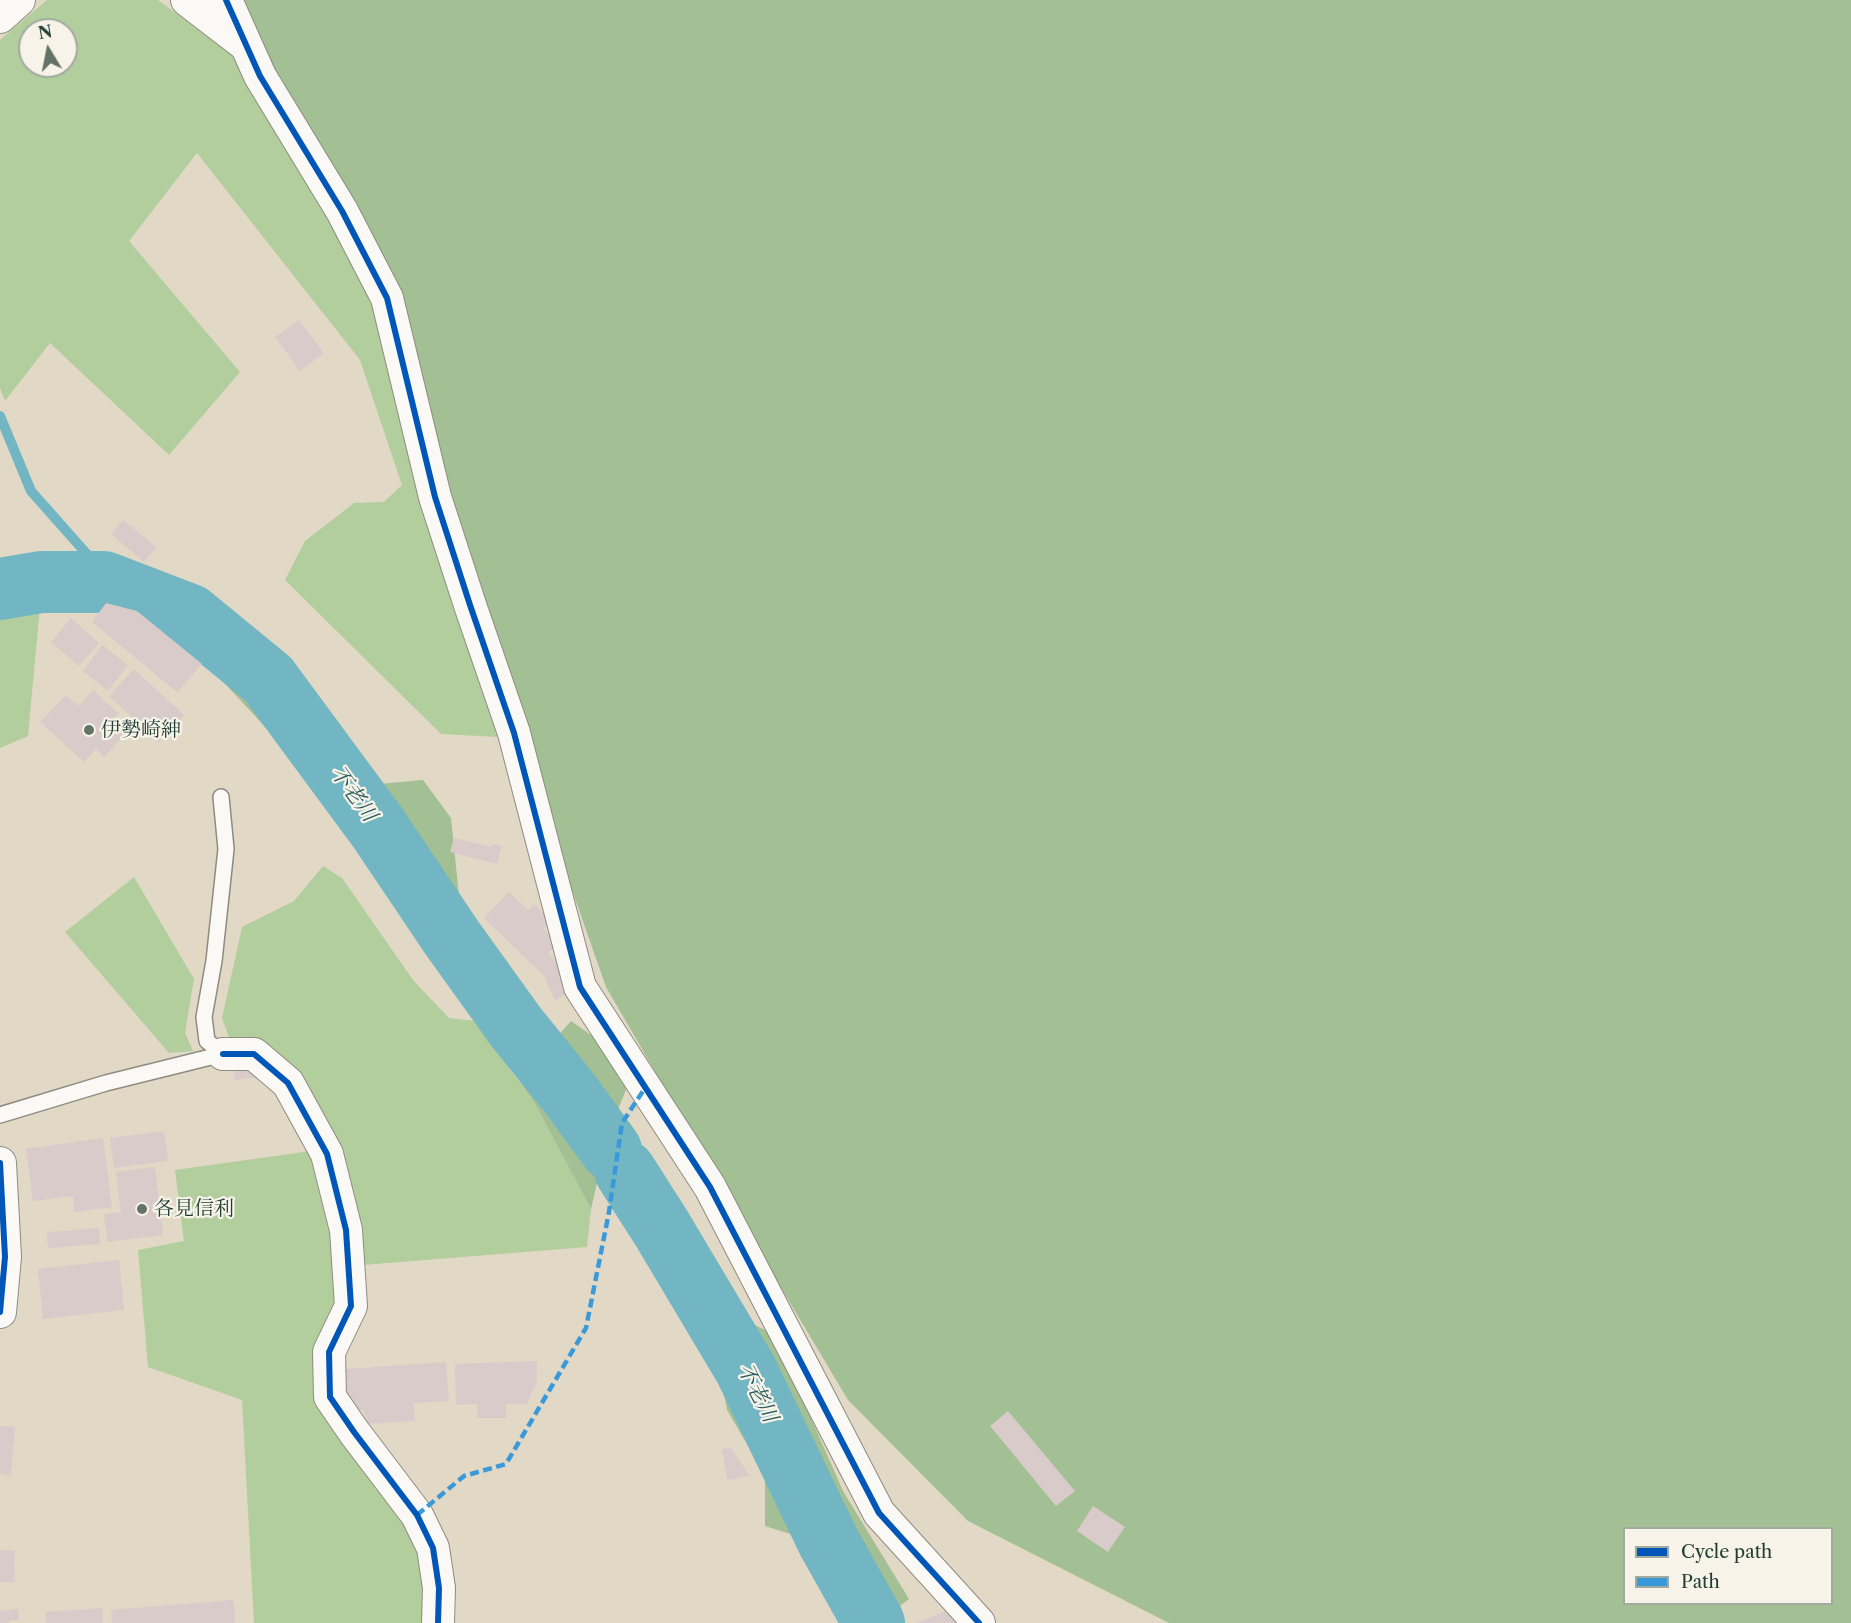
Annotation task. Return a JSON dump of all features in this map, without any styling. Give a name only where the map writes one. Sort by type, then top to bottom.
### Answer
[{"type":"street","points":[[0,16],[19,0]]},
{"type":"street","points":[[187,0],[244,44]]},
{"type":"street","points":[[226,0],[260,76],[342,211],[387,298],[435,497],[514,734],[580,987],[710,1187],[879,1513],[979,1623]]},
{"type":"street","points":[[224,1054],[254,1054],[288,1083],[327,1154],[346,1230],[351,1306],[329,1352],[330,1397],[417,1515],[433,1548],[439,1588],[438,1623]]},
{"type":"street","points":[[0,1163],[5,1257],[0,1312]]},
{"type":"lane","points":[[221,797],[226,849],[214,961],[204,1017],[207,1041],[224,1054]]},
{"type":"lane","points":[[0,1115],[106,1083],[224,1054]]},
{"type":"green space","points":[[47,0],[158,0],[241,62],[378,299],[499,737],[441,734],[285,580],[305,541],[354,503],[384,502],[402,485],[360,360],[197,153],[129,241],[240,372],[169,455],[50,343],[5,401],[0,388],[0,40],[18,25],[18,78],[78,78],[78,18],[26,18]]},
{"type":"green space","points":[[241,0],[1851,0],[1851,1623],[1169,1623],[968,1521],[848,1400],[606,987],[537,790],[441,475],[397,280],[260,47]]},
{"type":"green space","points":[[0,607],[40,607],[28,736],[0,748]]},
{"type":"green space","points":[[189,622],[294,688],[368,785],[423,780],[451,818],[459,896],[488,962],[546,1049],[571,1021],[598,1040],[627,1087],[609,1132],[591,1209],[534,1102],[341,827],[269,731],[172,627]]},
{"type":"green space","points":[[323,866],[342,878],[413,980],[449,1018],[475,1021],[534,1102],[591,1209],[587,1247],[363,1265],[335,1141],[230,1040],[222,1018],[242,927],[294,901]]},
{"type":"green space","points":[[134,877],[194,979],[185,1033],[193,1051],[169,1053],[65,932]]},
{"type":"green space","points":[[311,1151],[335,1221],[340,1301],[315,1351],[404,1521],[428,1581],[424,1623],[254,1623],[242,1400],[148,1367],[138,1250],[184,1241],[175,1170]]},
{"type":"green space","points":[[746,1321],[774,1334],[843,1491],[909,1599],[892,1612],[858,1623],[800,1537],[765,1526],[765,1475],[727,1410],[714,1341]]},
{"type":"building","points":[[299,320],[324,353],[300,371],[275,337]]},
{"type":"building","points":[[123,520],[156,547],[144,562],[111,534]]},
{"type":"building","points":[[106,603],[137,611],[202,664],[177,692],[92,622]]},
{"type":"building","points":[[71,618],[99,643],[79,666],[51,642]]},
{"type":"building","points":[[102,645],[128,665],[108,691],[83,671]]},
{"type":"building","points":[[134,669],[184,715],[159,742],[109,696]]},
{"type":"building","points":[[93,690],[118,713],[110,722],[124,735],[104,757],[96,749],[84,762],[40,722],[66,695],[79,706]]},
{"type":"building","points":[[454,838],[491,847],[492,844],[502,846],[497,864],[450,852]]},
{"type":"building","points":[[509,892],[528,910],[534,904],[551,921],[543,929],[558,943],[548,953],[559,963],[570,990],[555,1001],[544,976],[484,918]]},
{"type":"building","points":[[255,1061],[258,1077],[235,1080],[233,1064]]},
{"type":"building","points":[[164,1131],[168,1161],[114,1168],[110,1138]]},
{"type":"building","points":[[103,1138],[112,1207],[74,1212],[73,1196],[33,1201],[26,1149]]},
{"type":"building","points":[[155,1167],[163,1235],[107,1242],[104,1214],[121,1212],[116,1172]]},
{"type":"building","points":[[99,1228],[100,1244],[48,1248],[47,1232]]},
{"type":"building","points":[[119,1260],[124,1310],[43,1319],[38,1269]]},
{"type":"building","points":[[537,1361],[537,1381],[527,1404],[506,1404],[506,1418],[477,1418],[477,1404],[456,1405],[455,1364]]},
{"type":"building","points":[[446,1362],[449,1401],[413,1403],[415,1421],[365,1424],[364,1410],[348,1411],[346,1369]]},
{"type":"building","points":[[1008,1411],[1075,1491],[1056,1506],[990,1426]]},
{"type":"building","points":[[0,1426],[15,1427],[11,1475],[0,1474]]},
{"type":"building","points":[[731,1448],[750,1476],[727,1480],[722,1449]]},
{"type":"building","points":[[1093,1506],[1125,1527],[1108,1552],[1077,1531]]},
{"type":"building","points":[[0,1550],[15,1551],[14,1582],[0,1582]]},
{"type":"building","points":[[233,1600],[235,1623],[112,1623],[111,1610]]},
{"type":"building","points":[[954,1607],[968,1623],[917,1623]]},
{"type":"building","points":[[102,1608],[103,1623],[46,1623],[45,1612]]},
{"type":"building","points":[[18,1609],[19,1620],[0,1623],[0,1611]]},
{"type":"waterway","points":[[0,416],[31,491],[116,587]]},
{"type":"waterway","name":"不老川","points":[[0,589],[41,582],[104,582],[190,615],[268,679],[378,828],[452,938],[516,1027],[611,1150]]},
{"type":"waterway","name":"不老川","points":[[625,1171],[746,1370],[828,1541],[874,1623]]},
{"type":"marked path","points":[[417,1515],[464,1476],[506,1464],[586,1328],[609,1212],[622,1123],[645,1088]]},
{"type":"cycle path","points":[[226,0],[260,76],[342,211],[387,298],[435,497],[514,733],[580,987],[710,1187],[879,1513],[979,1623]]},
{"type":"cycle path","points":[[223,1054],[254,1054],[288,1083],[327,1154],[346,1230],[351,1306],[329,1352],[330,1397],[417,1515],[433,1548],[439,1588],[438,1623]]},
{"type":"cycle path","points":[[0,1163],[5,1257],[0,1312]]},
{"type":"place","name":"伊勢崎紳","points":[[89,730]]},
{"type":"place","name":"各見信利","points":[[142,1209]]}]
